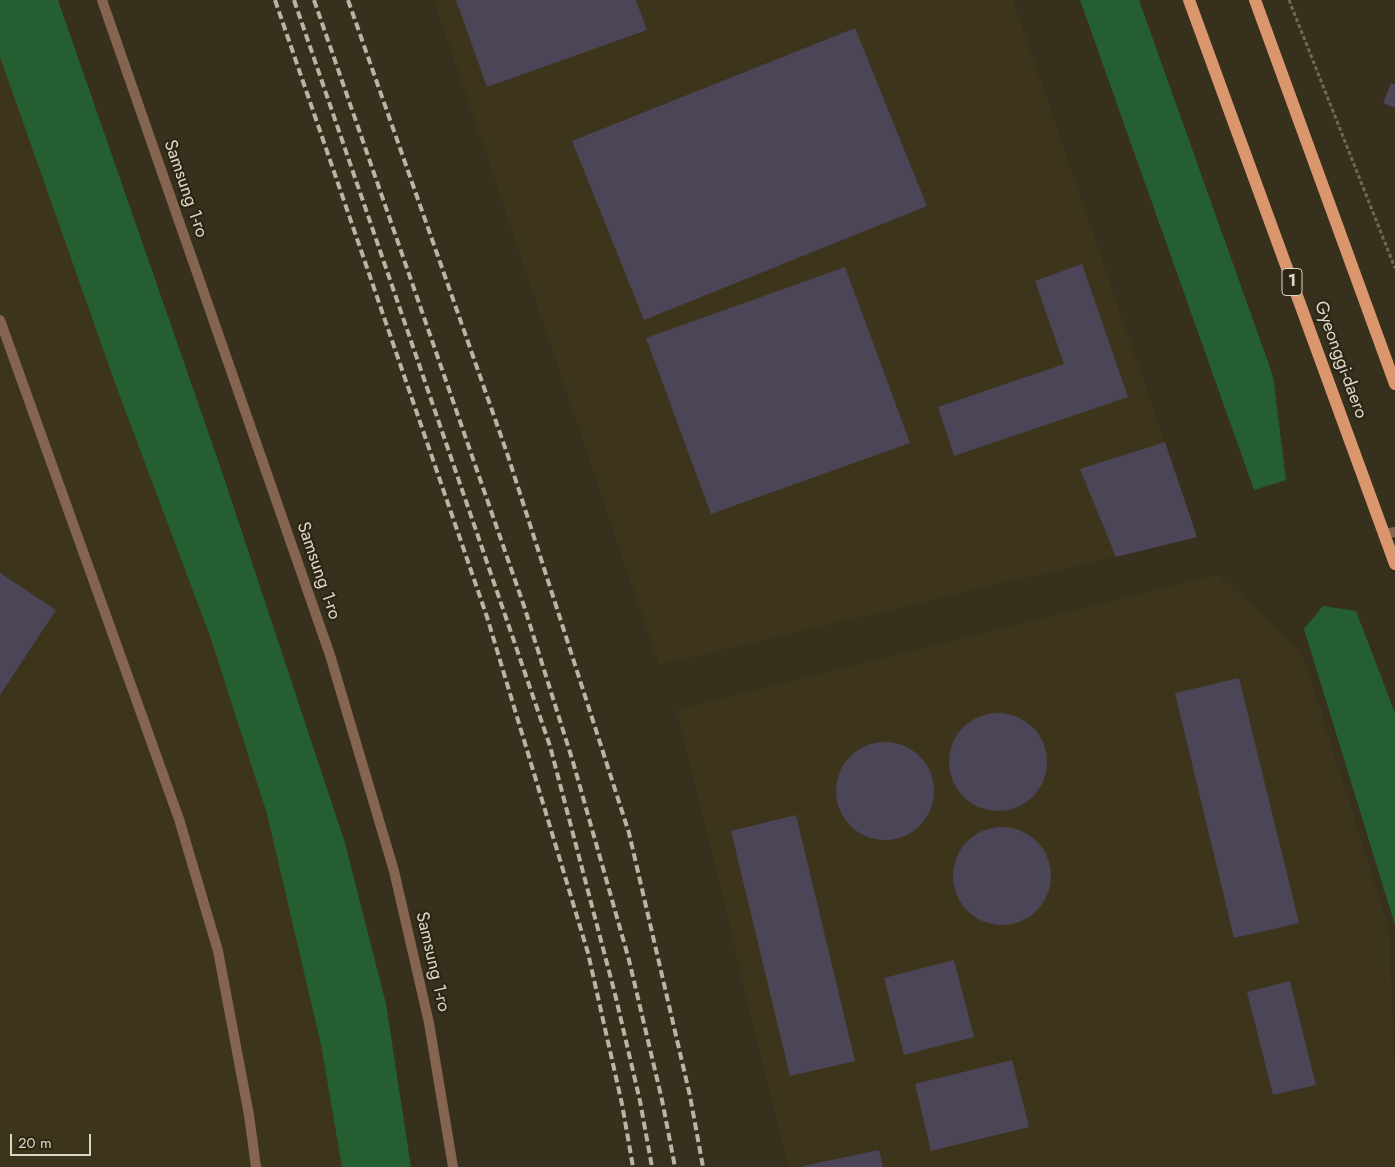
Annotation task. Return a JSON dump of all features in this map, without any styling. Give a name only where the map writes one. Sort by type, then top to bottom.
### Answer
[{"type":"main road","name":"Gyeonggi-daero","points":[[1189,0],[1390,533],[1395,564]]},
{"type":"main road","points":[[1255,0],[1395,384]]},
{"type":"street","name":"Samsung 1-ro","points":[[102,0],[330,655],[394,871],[429,1023],[453,1167]]},
{"type":"street","points":[[0,320],[182,829],[218,951],[249,1115],[256,1167]]},
{"type":"path","points":[[1289,0],[1395,268]]},
{"type":"shaded area","points":[[434,0],[1013,0],[1197,537],[659,665]]},
{"type":"shaded area","points":[[0,57],[116,386],[211,639],[267,814],[321,1045],[342,1167],[0,1167]]},
{"type":"shaded area","points":[[1218,575],[1302,652],[1389,929],[1395,1074],[1395,1167],[788,1167],[677,709]]},
{"type":"green space","points":[[0,0],[58,0],[221,469],[345,843],[386,1004],[411,1167],[342,1167],[321,1045],[267,814],[211,639],[116,386],[0,57]]},
{"type":"green space","points":[[1080,0],[1139,0],[1273,376],[1286,480],[1254,490]]},
{"type":"green space","points":[[1323,606],[1356,611],[1395,713],[1395,925],[1304,629]]},
{"type":"building","points":[[456,0],[636,0],[647,30],[487,87]]},
{"type":"building","points":[[855,28],[927,206],[644,320],[572,141]]},
{"type":"building","points":[[1391,83],[1395,84],[1395,108],[1383,103]]},
{"type":"building","points":[[1082,264],[1128,397],[954,456],[938,407],[1064,364],[1035,281]]},
{"type":"building","points":[[845,267],[910,443],[711,514],[646,338]]},
{"type":"building","points":[[1165,442],[1197,537],[1116,557],[1080,469]]},
{"type":"building","points":[[0,573],[56,610],[0,695]]},
{"type":"building","points":[[1239,678],[1299,923],[1234,938],[1175,693]]},
{"type":"building","points":[[998,713],[1017,716],[1033,727],[1044,743],[1047,762],[1044,781],[1033,797],[1017,808],[998,811],[979,808],[963,797],[952,781],[949,762],[952,743],[963,727],[979,716]]},
{"type":"building","points":[[885,742],[904,745],[920,756],[931,772],[934,791],[931,810],[920,826],[904,837],[885,840],[866,837],[850,826],[839,810],[836,791],[839,772],[850,756],[866,745]]},
{"type":"building","points":[[796,815],[855,1061],[790,1076],[731,831]]},
{"type":"building","points":[[1002,827],[1021,831],[1037,841],[1047,857],[1051,876],[1047,895],[1037,911],[1021,921],[1002,925],[983,921],[967,911],[957,895],[953,876],[957,857],[967,841],[983,831]]},
{"type":"building","points":[[954,960],[974,1037],[904,1055],[884,978]]},
{"type":"building","points":[[1290,981],[1316,1085],[1273,1095],[1247,992]]},
{"type":"building","points":[[1012,1060],[1029,1127],[931,1151],[915,1084]]},
{"type":"building","points":[[879,1150],[883,1167],[803,1167],[803,1166]]},
{"type":"railway","points":[[275,0],[487,617],[588,953],[622,1104],[633,1167]]},
{"type":"railway","points":[[294,0],[550,746],[615,994],[640,1101],[652,1167]]},
{"type":"railway","points":[[314,0],[524,606],[573,762],[629,960],[662,1100],[675,1167]]},
{"type":"railway","points":[[348,0],[507,453],[629,833],[690,1096],[703,1167]]}]
